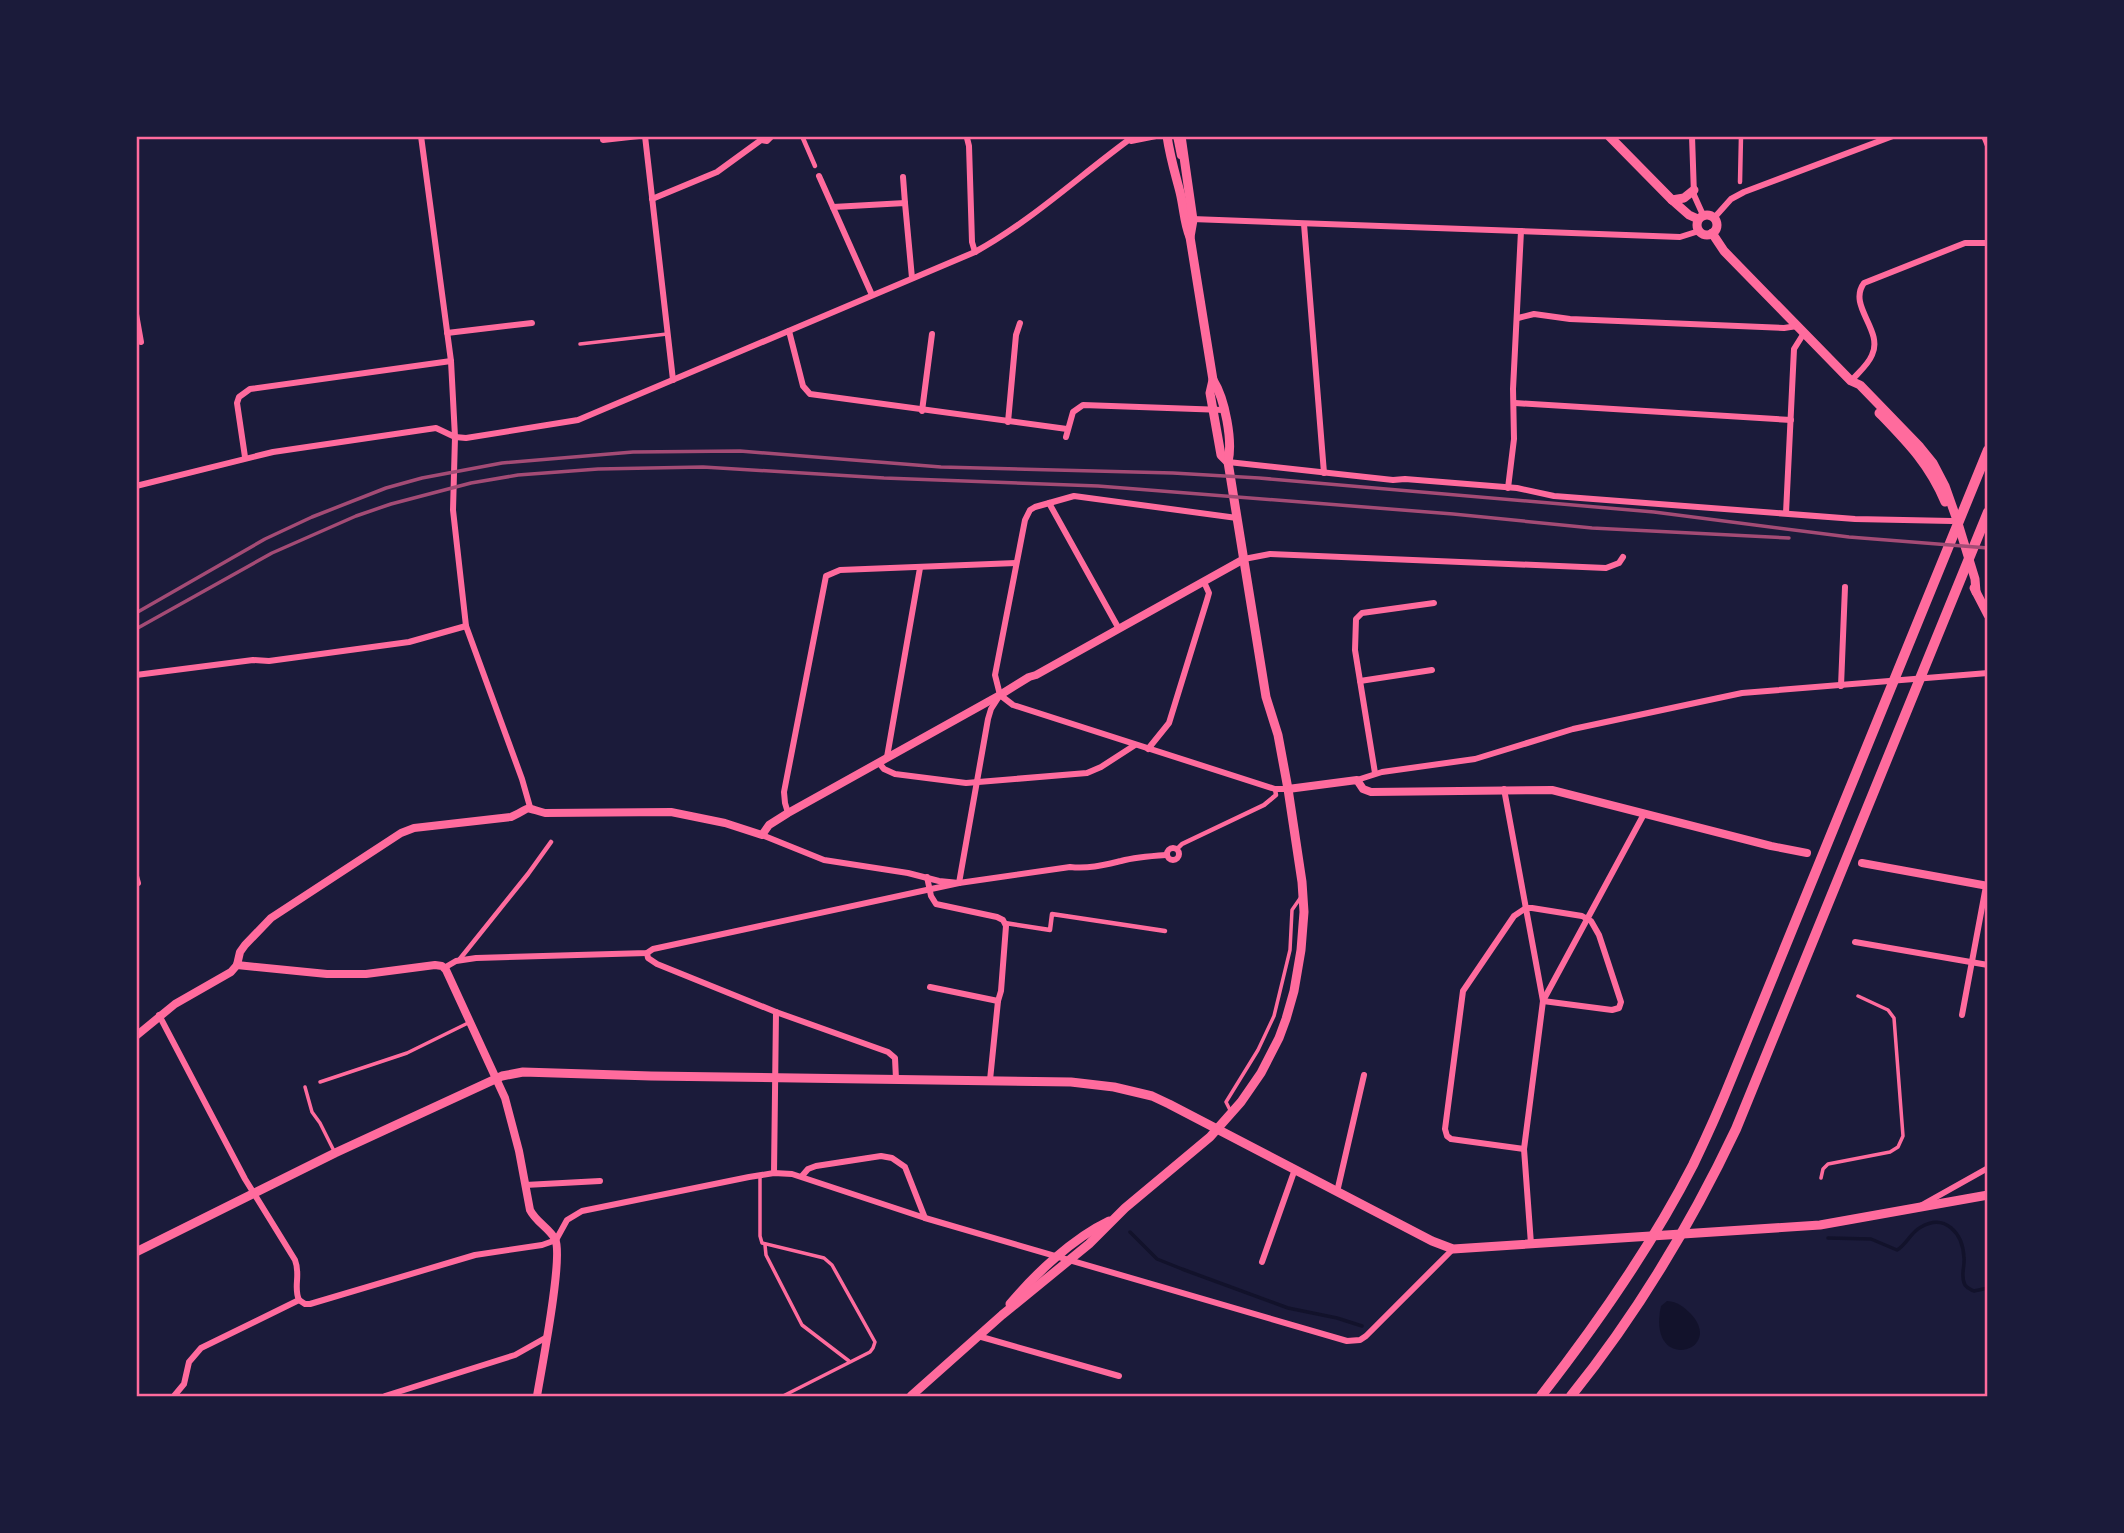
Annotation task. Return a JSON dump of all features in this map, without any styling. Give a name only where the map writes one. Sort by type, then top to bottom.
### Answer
[{"type":"highway","points":[[1541,1396],[1587,1336],[1626,1278],[1691,1167],[1732,1077],[1987,450]]},
{"type":"highway","points":[[1571,1396],[1667,1260],[1719,1164],[1770,1051],[1987,512]]},
{"type":"main road","points":[[1181,136],[1193,220],[1190,237]]},
{"type":"main road","points":[[1609,136],[1689,215],[1709,215],[1714,218],[1717,224],[1712,233],[1707,235],[1699,231],[1697,226],[1701,217]]},
{"type":"main road","points":[[1170,137],[1174,174],[1190,237],[1213,380],[1210,393],[1213,410],[1222,455],[1228,462]]},
{"type":"main road","points":[[1672,200],[1684,198],[1694,190]]},
{"type":"main road","points":[[1712,233],[1724,251],[1852,382],[1914,450],[1932,476],[1945,502],[1970,581],[1980,595]]},
{"type":"main road","points":[[911,1396],[1002,1315],[1089,1244],[1110,1221],[1229,1118],[1261,1073],[1286,1019],[1301,953],[1303,896],[1278,735],[1266,697],[1228,462],[1231,451],[1221,392],[1213,380]]},
{"type":"main road","points":[[1852,382],[1860,385],[1933,463],[1945,486],[1987,615]]},
{"type":"main road","points":[[136,1252],[335,1153],[496,1079],[523,1072],[1097,1084],[1160,1100],[1453,1250],[1820,1225],[1987,1195]]},
{"type":"main road","points":[[1002,1315],[1019,1293],[1059,1256],[1088,1232],[1110,1221]]},
{"type":"street","points":[[421,136],[451,361],[456,437],[452,498],[466,626],[530,807]]},
{"type":"street","points":[[603,140],[639,136]]},
{"type":"street","points":[[645,136],[673,380]]},
{"type":"street","points":[[652,200],[717,172],[760,138],[767,141],[772,136]]},
{"type":"street","points":[[802,136],[815,166]]},
{"type":"street","points":[[136,486],[245,457],[436,428],[456,437],[476,437],[578,419],[975,252],[1046,205],[1134,136]]},
{"type":"street","points":[[1126,142],[1156,136],[1170,137],[1188,181]]},
{"type":"street","points":[[1692,136],[1695,200],[1701,217]]},
{"type":"street","points":[[1740,182],[1741,136]]},
{"type":"street","points":[[1714,218],[1731,199],[1744,192],[1893,136]]},
{"type":"street","points":[[1984,136],[1987,146]]},
{"type":"street","points":[[969,137],[972,242],[975,252]]},
{"type":"street","points":[[820,176],[872,295]]},
{"type":"street","points":[[903,177],[912,278]]},
{"type":"street","points":[[1177,180],[1184,192],[1188,214],[1193,220],[1680,237],[1699,231]]},
{"type":"street","points":[[833,207],[905,203]]},
{"type":"street","points":[[1304,224],[1324,473]]},
{"type":"street","points":[[1508,488],[1514,439],[1513,389],[1521,231]]},
{"type":"street","points":[[1852,382],[1873,353],[1874,340],[1858,295],[1861,286],[1868,280],[1965,243],[1987,243]]},
{"type":"street","points":[[136,314],[141,342]]},
{"type":"street","points":[[1518,318],[1534,314],[1583,319],[1800,329],[1794,349],[1786,513]]},
{"type":"street","points":[[447,333],[532,323]]},
{"type":"street","points":[[1008,422],[1016,335],[1020,323]]},
{"type":"street","points":[[789,331],[803,386],[810,394],[1068,429]]},
{"type":"street","points":[[922,411],[932,334]]},
{"type":"street","points":[[245,457],[237,403],[239,397],[250,389],[451,361]]},
{"type":"street","points":[[1515,403],[1791,421]]},
{"type":"street","points":[[1066,437],[1075,410],[1083,405],[1224,410]]},
{"type":"street","points":[[1228,462],[1393,480],[1411,479],[1508,488],[1554,496],[1855,519],[1952,522]]},
{"type":"street","points":[[1237,518],[1074,496],[1030,510],[1025,520],[995,675],[1000,695],[1013,705],[1135,745],[1275,789],[1288,789],[1475,759],[1584,727],[1742,693],[1987,673]]},
{"type":"street","points":[[1049,503],[1119,629]]},
{"type":"street","points":[[762,835],[769,825],[788,813],[1244,559],[1270,554],[1606,568],[1619,563],[1623,557]]},
{"type":"street","points":[[788,813],[785,792],[826,576],[839,570],[1016,563]]},
{"type":"street","points":[[887,757],[920,568]]},
{"type":"street","points":[[1148,748],[1169,723],[1208,596],[1204,582]]},
{"type":"street","points":[[1841,686],[1845,587]]},
{"type":"street","points":[[1375,773],[1355,650],[1356,617],[1362,613],[1434,603]]},
{"type":"street","points":[[136,675],[370,648],[424,639],[466,626]]},
{"type":"street","points":[[1360,681],[1432,670]]},
{"type":"street","points":[[959,883],[988,719],[1000,695]]},
{"type":"street","points":[[879,763],[884,769],[895,774],[966,783],[1087,773],[1135,745]]},
{"type":"street","points":[[1357,780],[1363,789],[1371,792],[1552,790],[1807,853]]},
{"type":"street","points":[[237,965],[327,974],[366,974],[443,967],[458,960],[647,953],[653,949],[959,883],[1167,855],[1171,848],[1177,849],[1182,844],[1264,805],[1276,795],[1275,789]]},
{"type":"street","points":[[1504,789],[1543,1001],[1524,1149],[1531,1244]]},
{"type":"street","points":[[136,1036],[178,1002],[226,975],[237,965],[245,945],[271,918],[401,832],[414,828],[511,817],[530,807],[545,813],[671,812],[725,823],[824,860],[959,883]]},
{"type":"street","points":[[1543,1001],[1644,814]]},
{"type":"street","points":[[458,960],[551,842]]},
{"type":"street","points":[[1862,863],[1987,886],[1962,1015]]},
{"type":"street","points":[[926,877],[933,901],[939,905],[997,917],[1005,923],[1050,930],[1052,914],[1165,931]]},
{"type":"street","points":[[1524,1149],[1454,1140],[1447,1136],[1444,1129],[1464,991],[1514,916],[1526,908],[1581,916],[1593,923],[1621,997],[1619,1008],[1612,1010],[1543,1001]]},
{"type":"street","points":[[990,1080],[998,1001],[1002,991],[1007,932],[1005,923]]},
{"type":"street","points":[[1856,942],[1987,965]]},
{"type":"street","points":[[647,953],[653,962],[776,1013],[888,1052],[895,1058],[896,1079]]},
{"type":"street","points":[[443,967],[510,1115],[534,1216],[556,1240]]},
{"type":"street","points":[[930,987],[998,1001]]},
{"type":"street","points":[[774,1172],[776,1013]]},
{"type":"street","points":[[159,1016],[254,1194],[295,1260],[299,1275],[297,1294],[299,1300],[305,1304],[475,1255],[542,1245],[556,1240]]},
{"type":"street","points":[[1337,1192],[1364,1075]]},
{"type":"street","points":[[802,1177],[808,1169],[816,1166],[881,1156],[892,1158],[905,1167],[925,1218]]},
{"type":"street","points":[[1916,1208],[1987,1168]]},
{"type":"street","points":[[1262,1262],[1294,1169]]},
{"type":"street","points":[[537,1396],[558,1264],[556,1240],[567,1220],[582,1211],[774,1172],[792,1174],[925,1218],[1353,1341],[1364,1338],[1453,1250]]},
{"type":"street","points":[[525,1185],[600,1181]]},
{"type":"street","points":[[174,1396],[184,1384],[189,1362],[201,1348],[299,1300]]},
{"type":"street","points":[[978,1336],[1119,1376]]},
{"type":"street","points":[[385,1396],[514,1355],[547,1337]]},
{"type":"lane","points":[[580,344],[667,334]]},
{"type":"lane","points":[[1229,1118],[1226,1102],[1258,1050],[1274,1016],[1290,950],[1292,910],[1303,896]]},
{"type":"lane","points":[[1821,1178],[1823,1169],[1828,1164],[1890,1152],[1902,1140],[1894,1018],[1888,1010],[1858,996]]},
{"type":"lane","points":[[320,1082],[407,1053],[470,1022]]},
{"type":"lane","points":[[305,1087],[312,1112],[335,1153]]},
{"type":"lane","points":[[760,1175],[760,1236],[766,1255],[803,1325],[849,1362]]},
{"type":"lane","points":[[765,1245],[824,1258],[832,1265],[875,1342],[870,1352],[783,1396]]},
{"type":"shaded area","points":[[1667,1301],[1677,1303],[1685,1309],[1699,1327],[1699,1338],[1693,1346],[1684,1350],[1673,1348],[1664,1341],[1659,1327],[1661,1306]]},
{"type":"waterway","points":[[1828,1238],[1871,1239],[1897,1250],[1921,1227],[1930,1223],[1945,1224],[1956,1234],[1963,1249],[1965,1285],[1974,1291],[1988,1288]]},
{"type":"waterway","points":[[1130,1232],[1157,1259],[1288,1308],[1362,1326]]},
{"type":"railway","points":[[136,613],[265,539],[386,488],[422,478],[502,463],[633,452],[740,451],[941,467],[1259,478],[1654,512],[1849,537],[1988,548]]},
{"type":"railway","points":[[136,629],[272,553],[356,516],[471,483],[518,475],[598,469],[703,467],[884,478],[1098,486],[1453,514],[1592,528],[1789,538]]}]
